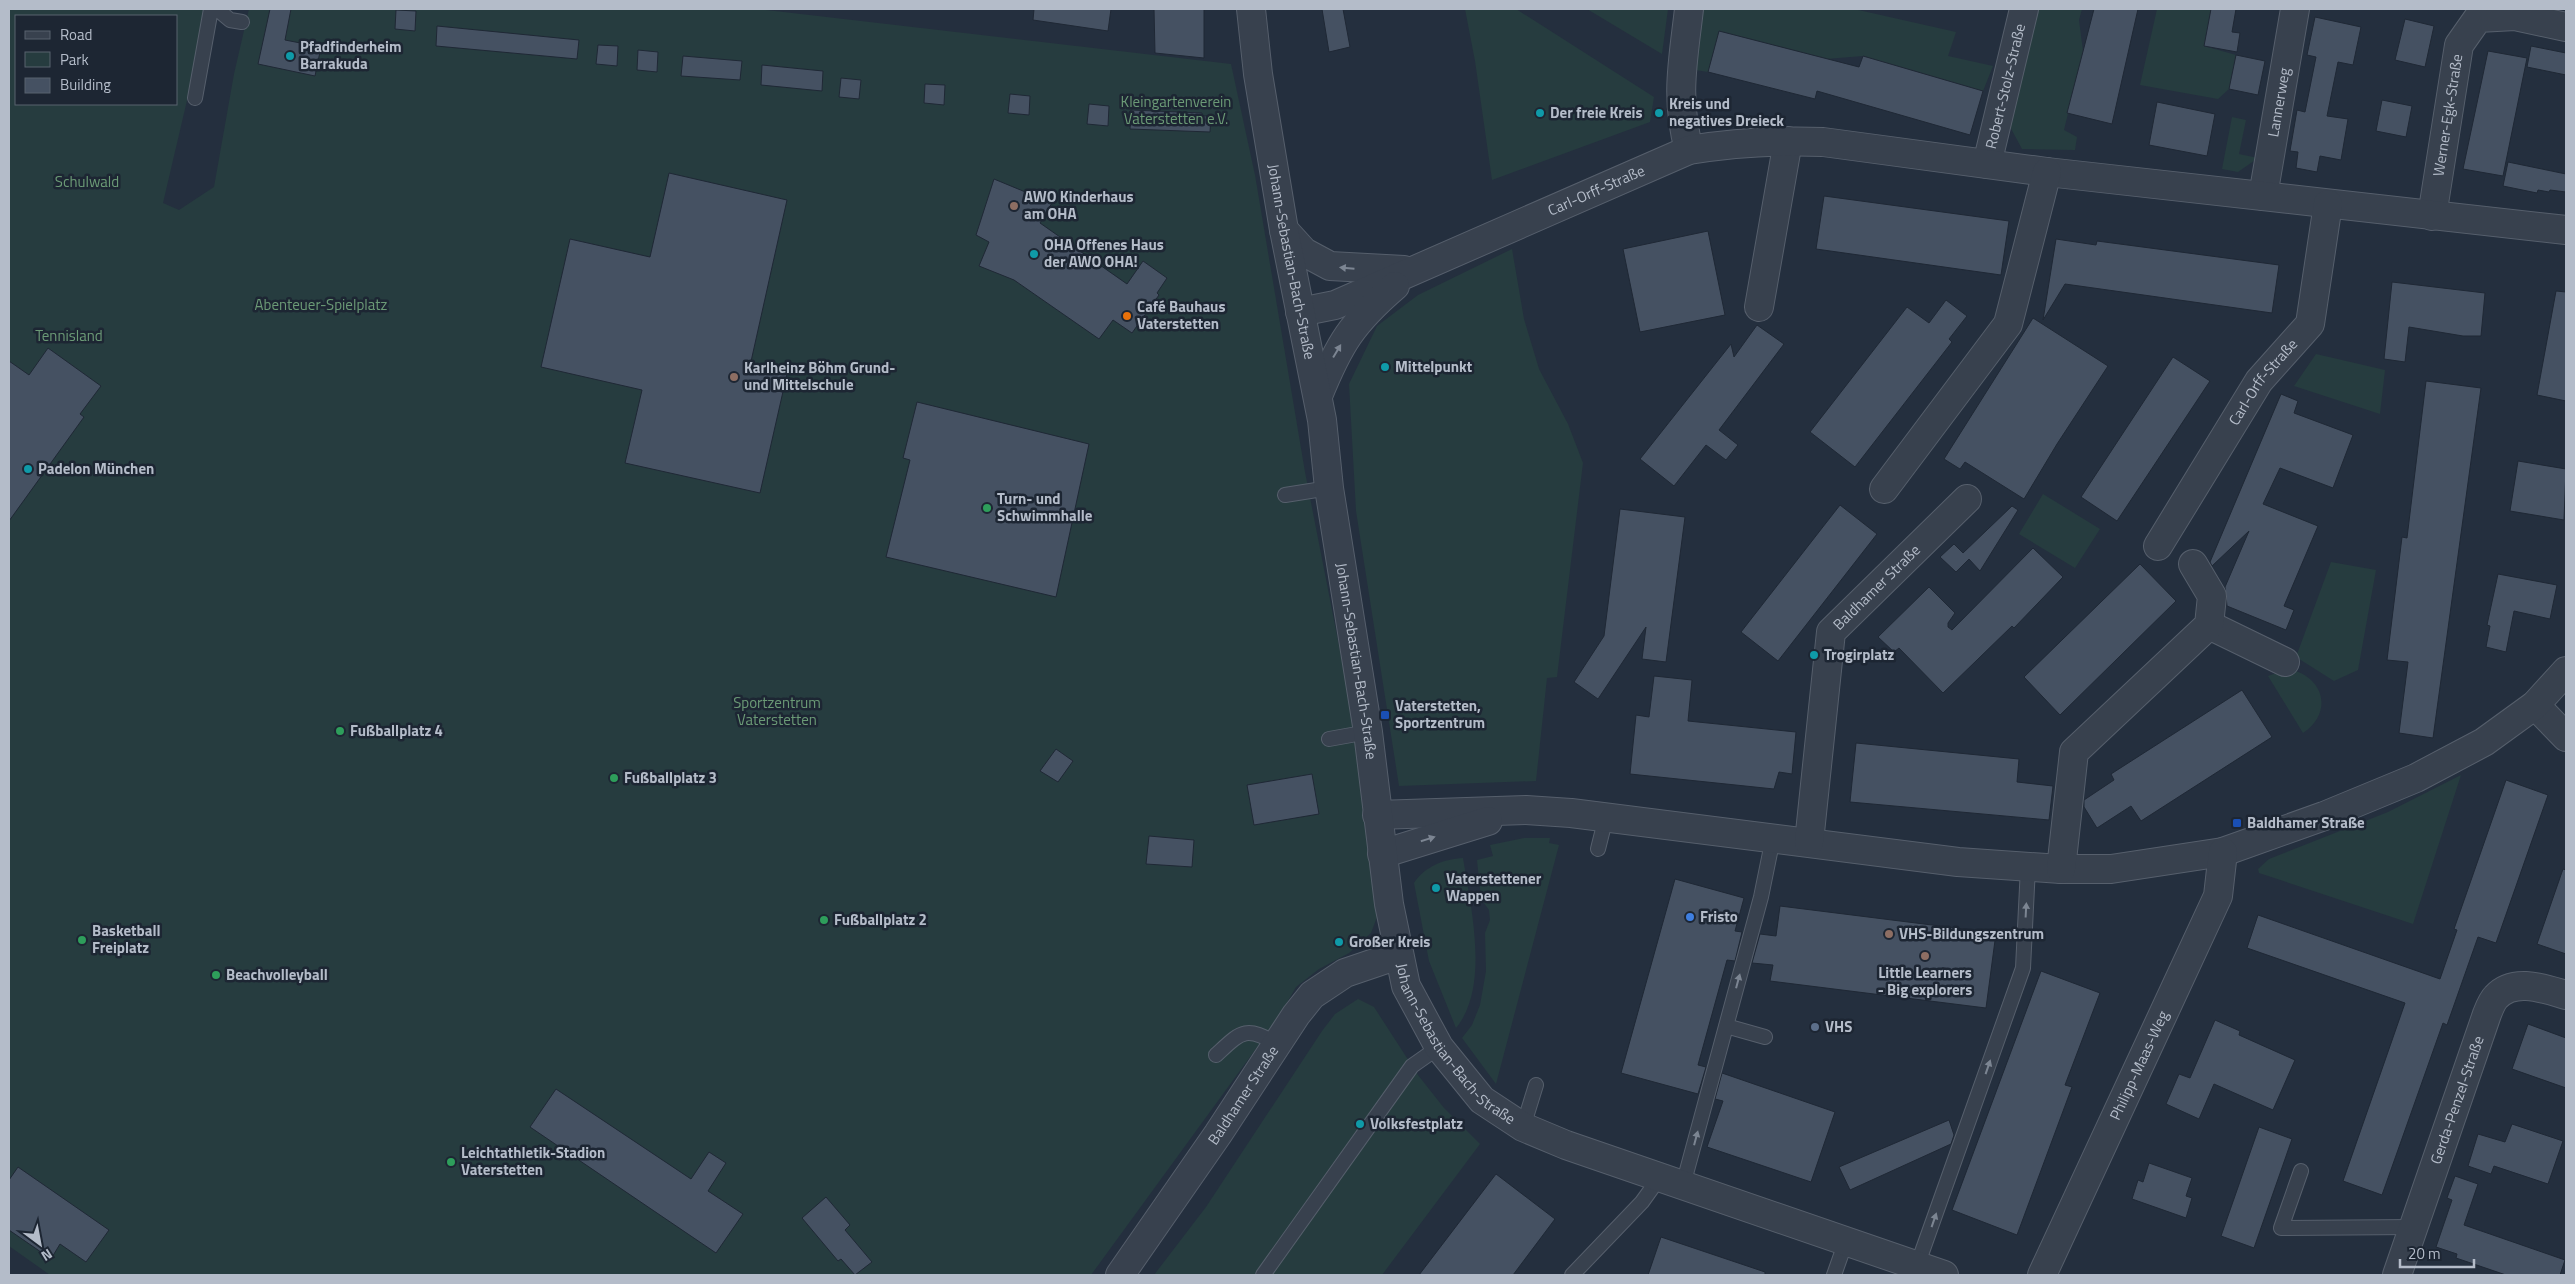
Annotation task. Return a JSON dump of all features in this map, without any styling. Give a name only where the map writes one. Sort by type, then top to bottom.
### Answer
[{"type":"street","name":"Johann-Sebastian-Bach-Straße","points":[[1251,9],[1258,74],[1284,230],[1318,396],[1329,488],[1368,732],[1382,854],[1398,955],[1406,986],[1438,1047],[1482,1100],[1523,1127],[1566,1145],[1944,1275]]},
{"type":"street","points":[[1689,9],[1680,88],[1682,124],[1689,150]]},
{"type":"street","name":"Robert-Stolz-Straße","points":[[1987,164],[2024,9]]},
{"type":"street","name":"Lannerweg","points":[[2263,196],[2295,9]]},
{"type":"street","name":"Werner-Egk-Straße","points":[[2432,216],[2459,46],[2475,13],[2515,16],[2566,27]]},
{"type":"street","points":[[1759,308],[1788,141]]},
{"type":"street","name":"Carl-Orff-Straße","points":[[1300,312],[1335,305],[1689,150],[1732,143],[1823,142],[2048,172],[2566,230]]},
{"type":"street","points":[[1884,489],[2008,324],[2048,172]]},
{"type":"street","name":"Carl-Orff-Straße","points":[[2158,546],[2260,381],[2310,324],[2328,204]]},
{"type":"street","name":"Carl-Orff-Straße","points":[[1284,230],[1304,252],[1330,266],[1413,271]]},
{"type":"street","name":"Carl-Orff-Straße","points":[[1318,396],[1334,357],[1353,326],[1413,271]]},
{"type":"street","name":"Baldhamer Straße","points":[[1808,842],[1831,632],[1967,499]]},
{"type":"street","points":[[2061,869],[2074,752],[2209,625],[2212,596],[2193,564]]},
{"type":"street","points":[[2209,625],[2284,662]]},
{"type":"street","points":[[1377,815],[1526,810],[1606,817],[1958,862],[2061,869],[2111,869],[2223,852],[2324,816],[2416,778],[2484,742],[2535,704],[2566,671]]},
{"type":"street","points":[[2535,704],[2566,737]]},
{"type":"street","points":[[1382,854],[1526,810]]},
{"type":"street","name":"Philipp-Maas-Weg","points":[[2042,1275],[2218,896],[2223,852]]},
{"type":"street","name":"Baldhamer Straße","points":[[1120,1275],[1170,1206],[1277,1044],[1312,995],[1346,972],[1398,955]]},
{"type":"street","name":"Gerda-Penzel-Straße","points":[[2397,1275],[2487,1014],[2496,996],[2512,988],[2527,985],[2566,995]]},
{"type":"lane","points":[[195,98],[211,9]]},
{"type":"lane","points":[[218,9],[230,20],[242,22]]},
{"type":"lane","points":[[1285,495],[1329,488]]},
{"type":"lane","points":[[1329,739],[1368,732]]},
{"type":"lane","points":[[1598,849],[1606,817]]},
{"type":"lane","points":[[1572,1275],[1642,1202],[1671,1181],[1726,1026],[1761,897],[1773,838]]},
{"type":"lane","points":[[1917,1266],[2022,968],[2028,867]]},
{"type":"lane","points":[[1726,1026],[1765,1037]]},
{"type":"lane","points":[[1216,1055],[1238,1034],[1258,1032],[1277,1044]]},
{"type":"lane","points":[[1263,1275],[1412,1066],[1438,1047]]},
{"type":"lane","points":[[1523,1127],[1536,1085]]},
{"type":"lane","points":[[2301,1171],[2281,1228],[2412,1227]]},
{"type":"lane","points":[[1834,1275],[1846,1242]]},
{"type":"green space","name":"Sportzentrum Vaterstetten","points":[[9,9],[204,9],[192,79],[163,203],[179,210],[214,187],[234,74],[249,9],[758,9],[1231,64],[1255,175],[1305,472],[1361,758],[1380,909],[1371,933],[1349,953],[1319,969],[1296,987],[1277,1020],[1091,1275],[50,1275],[9,1246]]},
{"type":"green space","points":[[1465,9],[1516,9],[1654,97],[1650,122],[1492,180],[1475,61]]},
{"type":"green space","points":[[1587,9],[1668,9],[1662,54]]},
{"type":"green space","points":[[1697,9],[1854,9],[1956,32],[1948,56],[1993,66],[1983,91],[1863,56],[1826,59],[1719,31],[1708,72],[1689,69]]},
{"type":"green space","points":[[2035,9],[2082,9],[2079,20],[2083,51],[2064,130],[2077,137],[2075,150],[2022,149],[2008,123]]},
{"type":"green space","points":[[2157,9],[2211,9],[2204,46],[2236,55],[2229,89],[2218,99],[2140,85]]},
{"type":"green space","points":[[2232,117],[2246,120],[2239,154],[2258,158],[2238,172],[2222,169]]},
{"type":"green space","points":[[1512,249],[1524,319],[1539,369],[1568,424],[1583,463],[1557,677],[1547,678],[1536,781],[1399,786],[1356,511],[1349,384],[1377,326],[1418,295]]},
{"type":"green space","points":[[2316,354],[2385,370],[2380,414],[2294,386]]},
{"type":"green space","points":[[2043,494],[2100,529],[2075,568],[2019,534]]},
{"type":"green space","points":[[2331,562],[2376,570],[2358,670],[2334,681],[2296,657]]},
{"type":"green space","points":[[2288,669],[2310,679],[2317,687],[2321,696],[2319,715],[2313,725],[2303,733],[2268,676]]},
{"type":"green space","points":[[2461,775],[2413,924],[2259,873],[2258,869],[2269,859],[2388,812]]},
{"type":"green space","points":[[1524,838],[1550,838],[1549,843],[1559,845],[1496,1084],[1462,1038],[1472,1025],[1480,1005],[1486,971],[1485,933],[1490,920],[1489,910],[1481,899],[1477,860],[1493,856],[1490,845]]},
{"type":"green space","points":[[1463,858],[1473,923],[1475,969],[1473,991],[1466,1011],[1456,1028],[1429,961],[1414,883],[1424,872],[1436,864]]},
{"type":"green space","name":"Volksfestplatz","points":[[1358,999],[1374,1007],[1418,1075],[1444,1108],[1480,1144],[1382,1275],[1154,1275],[1206,1207],[1322,1031],[1335,1014]]},
{"type":"building","name":"Pfadfinderheim Barrakuda","points":[[270,9],[291,9],[285,40],[321,47],[315,76],[258,64]]},
{"type":"building","points":[[1034,9],[1111,9],[1108,31],[1033,20]]},
{"type":"building","points":[[1154,9],[1204,9],[1204,58],[1155,53]]},
{"type":"building","points":[[1322,9],[1343,9],[1350,47],[1329,52]]},
{"type":"building","points":[[2094,9],[2138,9],[2112,124],[2067,113]]},
{"type":"building","points":[[2211,9],[2236,9],[2232,32],[2240,33],[2237,52],[2204,46]]},
{"type":"building","points":[[396,10],[416,11],[415,31],[395,29]]},
{"type":"building","points":[[2315,17],[2361,27],[2353,65],[2338,62],[2327,116],[2348,119],[2341,160],[2320,156],[2317,172],[2296,168],[2298,152],[2290,151],[2297,110],[2305,112],[2316,57],[2307,55]]},
{"type":"building","points":[[2405,19],[2434,26],[2425,67],[2395,60]]},
{"type":"building","points":[[437,26],[579,40],[577,59],[436,46]]},
{"type":"building","points":[[1719,31],[1859,67],[1863,56],[1983,91],[1970,135],[1817,91],[1815,99],[1708,72]]},
{"type":"building","points":[[598,45],[618,46],[617,66],[596,64]]},
{"type":"building","points":[[2531,46],[2566,53],[2566,75],[2527,67]]},
{"type":"building","points":[[638,50],[658,52],[657,72],[637,70]]},
{"type":"building","points":[[2488,51],[2527,58],[2503,176],[2463,169]]},
{"type":"building","points":[[2236,55],[2265,61],[2258,95],[2229,89]]},
{"type":"building","points":[[683,56],[742,61],[740,80],[681,76]]},
{"type":"building","points":[[762,65],[823,71],[822,91],[761,85]]},
{"type":"building","points":[[841,78],[861,80],[859,99],[839,97]]},
{"type":"building","points":[[925,84],[945,85],[944,105],[924,103]]},
{"type":"building","points":[[1010,94],[1030,96],[1029,115],[1008,113]]},
{"type":"building","points":[[2382,100],[2412,106],[2406,137],[2376,131]]},
{"type":"building","points":[[2157,102],[2215,114],[2207,156],[2149,145]]},
{"type":"building","points":[[1089,104],[1109,106],[1108,126],[1087,124]]},
{"type":"building","points":[[1131,110],[1202,113],[1202,116],[1211,116],[1210,132],[1130,129]]},
{"type":"building","points":[[2508,162],[2566,174],[2566,192],[2538,190],[2537,193],[2503,186]]},
{"type":"building","name":"Karlheinz Böhm Grund- und Mittelschule","points":[[669,173],[787,200],[750,366],[787,374],[760,493],[625,463],[642,390],[541,367],[570,239],[650,257]]},
{"type":"building","name":"OHA Offenes Haus der AWO OHA!","points":[[994,179],[1052,203],[1040,223],[1127,284],[1143,261],[1167,278],[1157,293],[1159,295],[1132,333],[1113,320],[1099,339],[1014,280],[979,266],[989,242],[976,235]]},
{"type":"building","points":[[1824,196],[2009,221],[2001,275],[1816,249]]},
{"type":"building","points":[[1708,231],[1725,315],[1640,332],[1623,249]]},
{"type":"building","points":[[2056,239],[2096,245],[2097,241],[2279,265],[2272,313],[2065,284],[2043,320]]},
{"type":"building","points":[[2392,282],[2485,293],[2481,336],[2463,336],[2409,327],[2405,362],[2384,359]]},
{"type":"building","points":[[2556,291],[2566,292],[2566,401],[2537,395]]},
{"type":"building","points":[[1946,300],[1967,316],[1949,339],[1952,342],[1855,467],[1810,432],[1907,307],[1929,323]]},
{"type":"building","points":[[2033,318],[2108,366],[2024,499],[1965,462],[1960,469],[1944,459]]},
{"type":"building","points":[[1757,325],[1784,344],[1719,430],[1738,445],[1726,460],[1706,445],[1674,486],[1640,459],[1731,344],[1734,357]]},
{"type":"building","name":"Padelon München","points":[[48,348],[101,386],[80,414],[84,417],[9,521],[9,361],[29,375]]},
{"type":"building","points":[[2173,357],[2210,381],[2117,521],[2081,497]]},
{"type":"building","points":[[2426,381],[2481,388],[2433,738],[2399,733],[2408,662],[2387,660],[2402,537],[2407,538]]},
{"type":"building","points":[[2281,394],[2298,401],[2294,413],[2353,435],[2333,488],[2280,468],[2263,504],[2318,526],[2284,606],[2294,610],[2286,630],[2227,606],[2225,587],[2249,531],[2212,566],[2210,562]]},
{"type":"building","name":"Turn- und Schwimmhalle","points":[[917,402],[1089,444],[1056,597],[886,557],[910,460],[903,458]]},
{"type":"building","points":[[2518,461],[2566,469],[2564,520],[2510,511]]},
{"type":"building","points":[[1840,505],[1877,534],[1778,661],[1741,632]]},
{"type":"building","points":[[2012,506],[2018,510],[1980,571],[1969,559],[1956,572],[1940,557],[1954,544],[1963,553]]},
{"type":"building","points":[[1620,509],[1685,517],[1666,662],[1642,659],[1646,627],[1598,699],[1574,682],[1604,636]]},
{"type":"building","points":[[2033,548],[2063,577],[2014,628],[2012,626],[1943,693],[1899,648],[1894,652],[1878,637],[1929,587],[1955,613],[1948,623],[1948,627],[1952,630]]},
{"type":"building","points":[[2140,564],[2176,601],[2060,715],[2024,677]]},
{"type":"building","points":[[2498,574],[2557,585],[2550,619],[2514,611],[2506,652],[2486,647],[2490,626],[2487,625]]},
{"type":"building","points":[[1654,676],[1692,680],[1688,721],[1796,732],[1792,774],[1779,772],[1774,789],[1630,774],[1636,715],[1649,717]]},
{"type":"building","points":[[2242,690],[2272,737],[2141,821],[2131,806],[2097,828],[2084,807],[2084,800],[2114,780],[2111,774]]},
{"type":"building","points":[[1856,743],[2019,759],[2017,782],[2053,786],[2049,820],[1850,802]]},
{"type":"building","points":[[1056,749],[1073,761],[1058,782],[1040,771]]},
{"type":"building","points":[[1312,774],[1319,814],[1254,825],[1247,785]]},
{"type":"building","points":[[2506,780],[2548,795],[2496,943],[2478,937],[2447,1025],[2443,1023],[2382,1195],[2343,1181],[2405,1003],[2247,948],[2258,915],[2440,979],[2457,930],[2454,929]]},
{"type":"building","points":[[1149,836],[1194,840],[1192,867],[1146,864]]},
{"type":"building","points":[[2563,869],[2566,870],[2566,954],[2537,944]]},
{"type":"building","points":[[1675,879],[1744,898],[1735,931],[1742,932],[1735,961],[1727,960],[1698,1065],[1706,1067],[1698,1094],[1621,1073]]},
{"type":"building","points":[[1780,906],[1996,933],[1986,1008],[1770,981],[1773,965],[1752,963],[1760,934],[1776,936]]},
{"type":"building","points":[[2041,971],[2100,993],[2065,1085],[2072,1087],[2017,1235],[1952,1210]]},
{"type":"building","points":[[2215,1020],[2240,1031],[2239,1035],[2295,1060],[2273,1110],[2214,1084],[2199,1119],[2166,1104],[2179,1074],[2190,1078]]},
{"type":"building","points":[[2528,1024],[2566,1038],[2566,1088],[2512,1069]]},
{"type":"building","points":[[1722,1073],[1835,1112],[1811,1182],[1707,1147],[1723,1101],[1715,1099]]},
{"type":"building","points":[[556,1089],[691,1179],[709,1152],[726,1163],[708,1191],[743,1214],[716,1253],[530,1127]]},
{"type":"building","points":[[1949,1120],[1954,1135],[1951,1144],[1850,1190],[1839,1167]]},
{"type":"building","points":[[2512,1124],[2563,1141],[2548,1184],[2494,1166],[2491,1174],[2468,1166],[2478,1134],[2505,1142]]},
{"type":"building","points":[[2259,1127],[2292,1139],[2254,1248],[2221,1236]]},
{"type":"building","points":[[2149,1163],[2192,1178],[2186,1196],[2192,1198],[2186,1218],[2132,1199],[2138,1180],[2143,1182]]},
{"type":"building","points":[[18,1167],[109,1230],[86,1262],[60,1244],[51,1259],[9,1230],[9,1180]]},
{"type":"building","points":[[1496,1174],[1555,1219],[1513,1275],[1419,1275]]},
{"type":"building","points":[[2455,1176],[2478,1184],[2464,1225],[2565,1260],[2560,1275],[2506,1275],[2456,1258],[2457,1254],[2436,1247],[2452,1200],[2447,1198]]},
{"type":"building","points":[[826,1197],[850,1225],[845,1230],[872,1262],[855,1275],[841,1259],[838,1261],[802,1218]]},
{"type":"building","points":[[1661,1237],[1765,1272],[1765,1275],[1648,1275]]},
{"type":"place","name":"Pfadfinderheim Barrakuda","points":[[290,56]]},
{"type":"place","name":"Der freie Kreis","points":[[1540,113]]},
{"type":"place","name":"Kreis und negatives Dreieck","points":[[1659,113]]},
{"type":"place","name":"AWO Kinderhaus am OHA","points":[[1014,206]]},
{"type":"place","name":"OHA Offenes Haus der AWO OHA!","points":[[1034,254]]},
{"type":"place","name":"Café Bauhaus Vaterstetten","points":[[1127,316]]},
{"type":"place","name":"Mittelpunkt","points":[[1385,367]]},
{"type":"place","name":"Karlheinz Böhm Grund- und Mittelschule","points":[[734,377]]},
{"type":"place","name":"Padelon München","points":[[28,469]]},
{"type":"place","name":"Turn- und Schwimmhalle","points":[[987,508]]},
{"type":"place","name":"Trogirplatz","points":[[1814,655]]},
{"type":"place","name":"Vaterstetten, Sportzentrum","points":[[1385,715]]},
{"type":"place","name":"Fußballplatz 4","points":[[340,731]]},
{"type":"place","name":"Fußballplatz 3","points":[[614,778]]},
{"type":"place","name":"Baldhamer Straße","points":[[2237,823]]},
{"type":"place","name":"Vaterstettener Wappen","points":[[1436,888]]},
{"type":"place","name":"Fristo","points":[[1690,917]]},
{"type":"place","name":"Fußballplatz 2","points":[[824,920]]},
{"type":"place","name":"VHS-Bildungszentrum","points":[[1889,934]]},
{"type":"place","name":"Basketball Freiplatz","points":[[82,940]]},
{"type":"place","name":"Großer Kreis","points":[[1339,942]]},
{"type":"place","name":"Little Learners - Big explorers","points":[[1925,956]]},
{"type":"place","name":"Beachvolleyball","points":[[216,975]]},
{"type":"place","name":"VHS","points":[[1815,1027]]},
{"type":"place","name":"Volksfestplatz","points":[[1360,1124]]},
{"type":"place","name":"Leichtathletik-Stadion Vaterstetten","points":[[451,1162]]},
{"type":"park label","name":"Kleingartenverein Vaterstetten e.V.","points":[[1176,110]]},
{"type":"park label","name":"Schulwald","points":[[87,182]]},
{"type":"park label","name":"Abenteuer-Spielplatz","points":[[321,305]]},
{"type":"park label","name":"Tennisland","points":[[69,336]]}]
